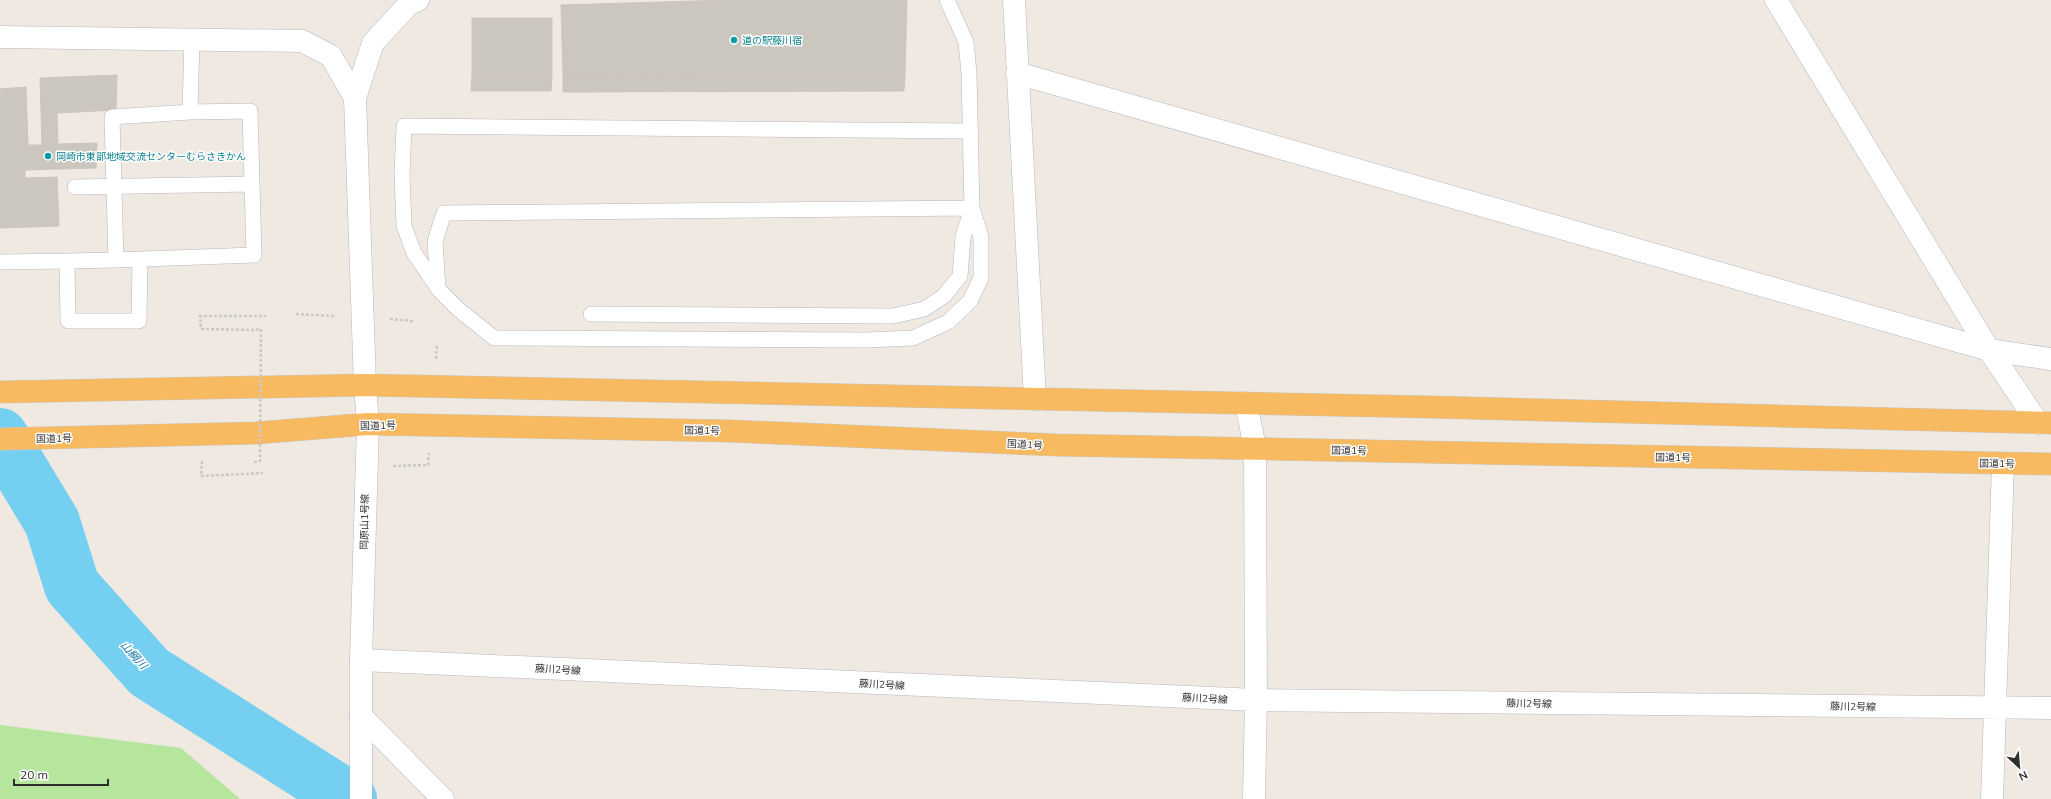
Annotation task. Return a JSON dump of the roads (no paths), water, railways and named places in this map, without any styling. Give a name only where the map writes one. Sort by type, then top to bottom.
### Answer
[{"type":"highway","points":[[0,392],[365,385],[1246,403],[2044,423]]},
{"type":"highway","name":"国道1号","points":[[0,439],[256,433],[368,424],[730,431],[1057,445],[2051,464]]},
{"type":"street","points":[[355,98],[372,43],[409,4],[418,0]]},
{"type":"street","points":[[1014,0],[1035,399]]},
{"type":"street","points":[[1776,0],[1988,350],[2044,423]]},
{"type":"street","points":[[0,37],[192,38],[302,41],[331,56],[355,98]]},
{"type":"street","points":[[1017,73],[1988,350],[2051,359]]},
{"type":"street","name":"岡原山1号線","points":[[355,98],[365,385],[368,424],[361,670],[361,799]]},
{"type":"street","points":[[1246,403],[1255,448],[1256,700],[1254,799]]},
{"type":"street","points":[[1992,799],[2003,464]]},
{"type":"street","name":"藤川2号線","points":[[361,670],[1256,700],[2051,708]]},
{"type":"street","points":[[361,716],[443,799]]},
{"type":"lane","points":[[947,0],[966,42],[969,73],[971,131],[972,208],[981,237],[981,278],[970,300],[948,322],[913,338],[814,340],[494,338],[458,310],[438,289],[414,253],[404,226],[402,175],[404,126],[971,131]]},
{"type":"lane","points":[[190,112],[192,38]]},
{"type":"lane","points":[[0,262],[116,260],[254,255],[250,111],[190,112],[112,117],[116,260]]},
{"type":"lane","points":[[75,187],[114,185],[252,184]]},
{"type":"lane","points":[[438,289],[435,242],[444,212],[972,208]]},
{"type":"lane","points":[[591,314],[893,316],[924,309],[944,296],[960,276],[963,237],[972,208]]},
{"type":"lane","points":[[67,261],[68,321],[139,321],[140,259]]},
{"type":"waterway","name":"山綱川","points":[[0,436],[52,522],[72,586],[149,672],[349,799]]},
{"type":"place","name":"道の駅藤川宿","points":[[734,40]]},
{"type":"place","name":"岡崎市東部地域交流センターむらさきかん","points":[[48,156]]}]
